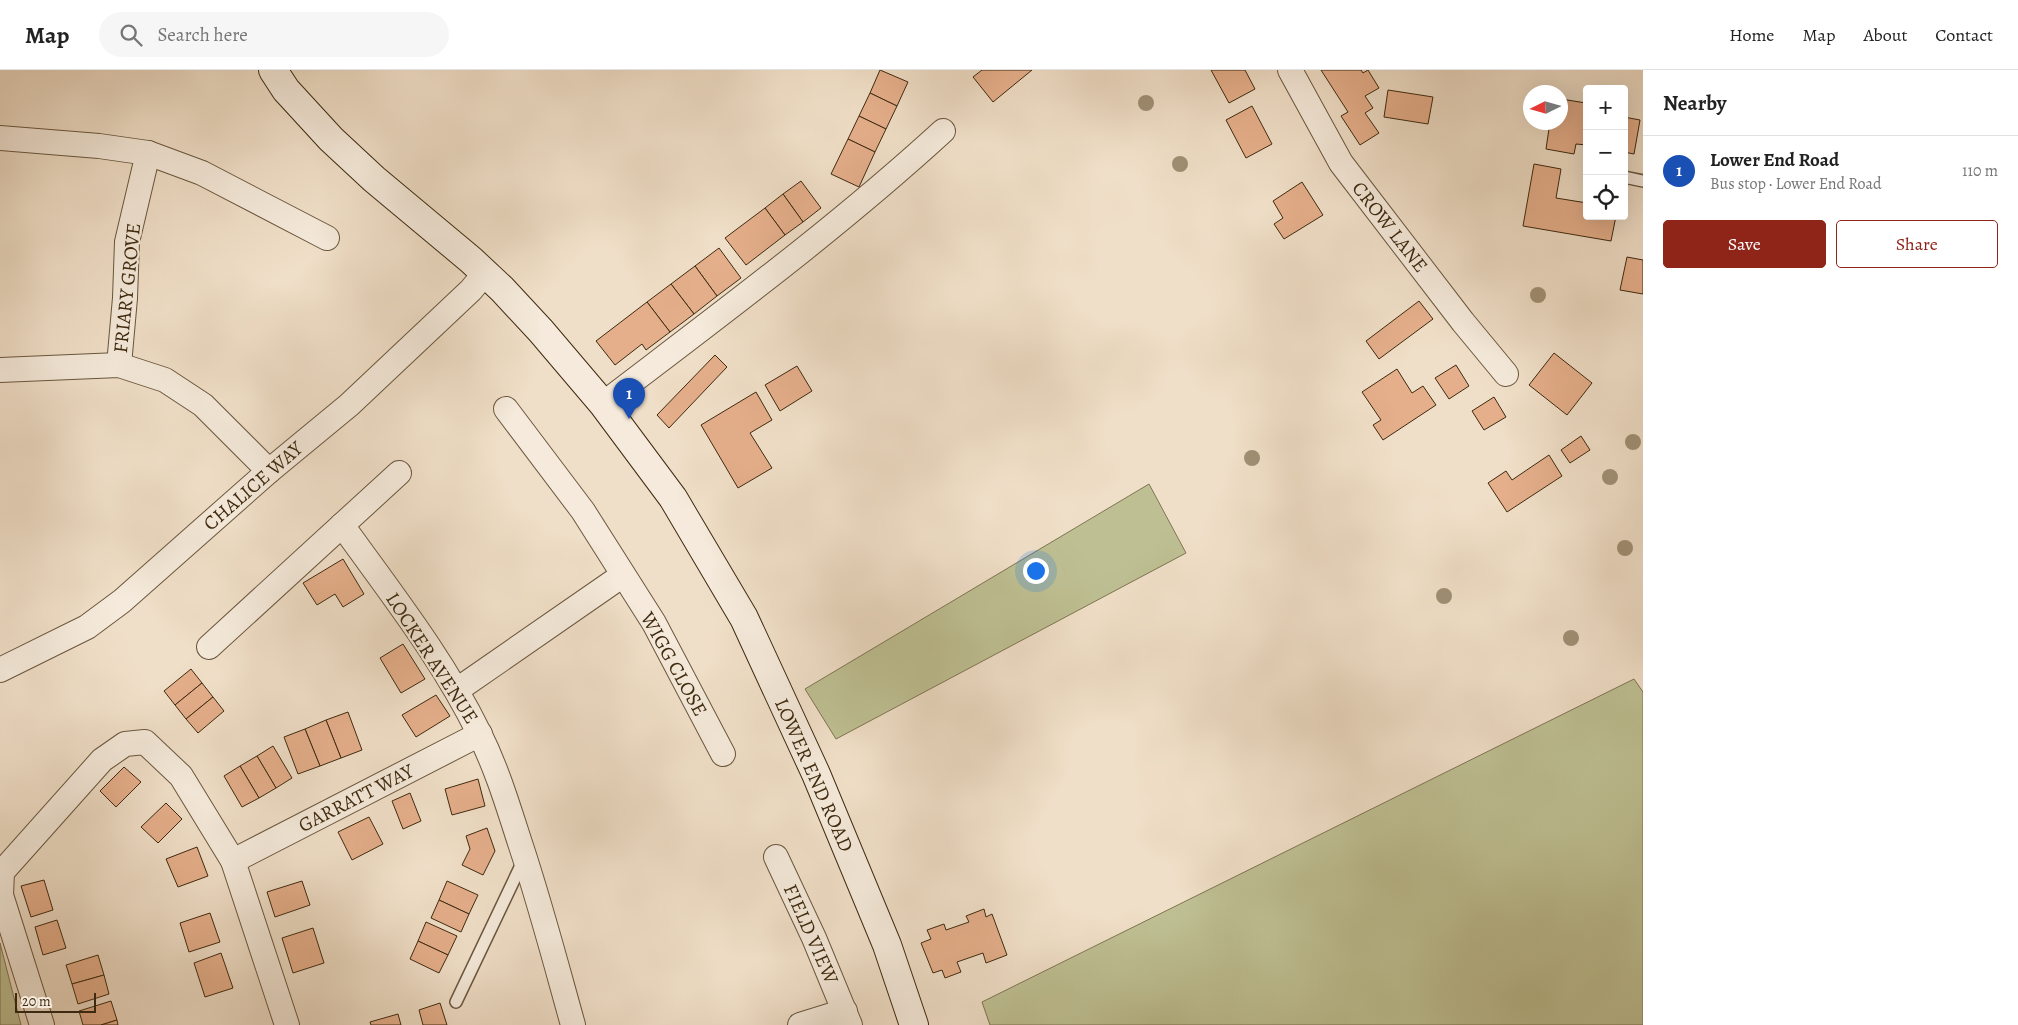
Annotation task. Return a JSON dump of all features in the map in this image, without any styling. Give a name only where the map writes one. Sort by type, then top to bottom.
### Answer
[{"type":"street","name":"LOWER END ROAD","points":[[274,70],[286,90],[331,140],[485,273],[542,331],[603,404],[673,498],[744,618],[816,774],[887,945],[914,1025]]},
{"type":"street","name":"CROW LANE","points":[[1290,70],[1341,163],[1463,322],[1506,374]]},
{"type":"street","points":[[603,404],[734,304],[891,178],[943,131]]},
{"type":"street","points":[[0,138],[99,146],[148,153],[202,173],[328,238]]},
{"type":"street","name":"FRIARY GROVE","points":[[119,365],[125,298],[127,242],[148,153]]},
{"type":"street","name":"CHALICE WAY","points":[[0,670],[86,627],[115,606],[349,405],[471,290],[485,273]]},
{"type":"street","name":"FRIARY GROVE","points":[[0,370],[119,365],[165,380],[202,405],[269,472]]},
{"type":"street","name":"WIGG CLOSE","points":[[506,409],[583,511],[654,623],[722,754]]},
{"type":"street","points":[[209,647],[399,473]]},
{"type":"street","name":"LOCKER AVENUE","points":[[342,525],[415,627],[457,690],[480,734],[504,791],[542,909],[573,1025]]},
{"type":"street","points":[[457,690],[623,575]]},
{"type":"street","name":"GARRATT WAY","points":[[233,861],[480,734]]},
{"type":"street","points":[[42,1025],[1,895],[2,872],[102,760],[125,744],[145,742],[181,776],[233,861],[287,1025]]},
{"type":"street","name":"FIELD VIEW","points":[[776,857],[814,938],[848,1018],[800,1025]]},
{"type":"lane","points":[[1628,178],[1643,181]]},
{"type":"lane","points":[[456,1002],[525,857]]},
{"type":"green space","points":[[1149,484],[1186,553],[836,739],[805,689]]},
{"type":"green space","points":[[1634,679],[1643,692],[1643,1025],[990,1025],[982,1002]]},
{"type":"green space","points":[[0,943],[21,1025],[0,1025]]},
{"type":"building","points":[[880,70],[908,82],[897,106],[870,93]]},
{"type":"building","points":[[982,70],[1032,70],[993,102],[973,77]]},
{"type":"building","points":[[1211,70],[1245,70],[1255,89],[1229,103]]},
{"type":"building","points":[[1321,70],[1361,70],[1363,73],[1368,70],[1379,88],[1365,96],[1373,108],[1365,113],[1379,133],[1360,145],[1341,116],[1348,112]]},
{"type":"building","points":[[1388,90],[1433,97],[1428,124],[1384,117]]},
{"type":"building","points":[[870,93],[897,106],[886,129],[859,116]]},
{"type":"building","points":[[1568,100],[1583,103],[1583,145],[1576,144],[1574,154],[1546,149],[1549,130],[1568,130]]},
{"type":"building","points":[[1252,106],[1272,144],[1246,158],[1226,120]]},
{"type":"building","points":[[859,116],[886,129],[875,152],[848,139]]},
{"type":"building","points":[[1628,118],[1640,120],[1634,154],[1628,153]]},
{"type":"building","points":[[848,139],[875,152],[859,187],[831,174]]},
{"type":"building","points":[[1534,164],[1561,169],[1556,198],[1583,202],[1583,220],[1615,220],[1611,241],[1523,226]]},
{"type":"building","points":[[801,181],[821,208],[803,222],[783,194]]},
{"type":"building","points":[[1302,182],[1323,215],[1284,239],[1274,224],[1283,218],[1273,201]]},
{"type":"building","points":[[783,194],[803,222],[785,235],[765,208]]},
{"type":"building","points":[[765,208],[785,235],[746,265],[725,238]]},
{"type":"building","points":[[719,248],[741,278],[717,296],[695,266]]},
{"type":"building","points":[[1627,257],[1643,260],[1643,294],[1620,290]]},
{"type":"building","points":[[695,266],[717,296],[694,314],[671,284]]},
{"type":"building","points":[[671,284],[694,314],[670,332],[647,302]]},
{"type":"building","points":[[1419,301],[1433,319],[1379,359],[1366,341]]},
{"type":"building","points":[[647,302],[670,332],[646,350],[642,344],[615,365],[596,341]]},
{"type":"building","points":[[1554,353],[1592,383],[1567,415],[1529,385]]},
{"type":"building","points":[[715,355],[727,367],[669,428],[657,415]]},
{"type":"building","points":[[1456,365],[1469,386],[1449,399],[1435,378]]},
{"type":"building","points":[[797,366],[812,391],[780,411],[765,385]]},
{"type":"building","points":[[1397,369],[1412,393],[1423,386],[1436,405],[1383,440],[1373,425],[1381,420],[1362,392]]},
{"type":"building","points":[[756,392],[772,420],[750,433],[772,468],[738,488],[701,425]]},
{"type":"building","points":[[1494,397],[1506,417],[1484,430],[1472,411]]},
{"type":"building","points":[[1581,436],[1590,450],[1570,463],[1561,450]]},
{"type":"building","points":[[1549,455],[1562,476],[1507,512],[1488,483],[1506,471],[1512,480]]},
{"type":"building","points":[[343,559],[364,594],[343,607],[335,594],[317,605],[303,583]]},
{"type":"building","points":[[403,644],[425,679],[401,693],[380,658]]},
{"type":"building","points":[[191,669],[202,683],[175,705],[164,691]]},
{"type":"building","points":[[202,683],[213,697],[186,719],[175,705]]},
{"type":"building","points":[[436,695],[450,716],[416,737],[402,715]]},
{"type":"building","points":[[213,697],[224,711],[198,733],[186,719]]},
{"type":"building","points":[[348,712],[362,750],[341,758],[326,720]]},
{"type":"building","points":[[326,720],[341,758],[320,766],[305,729]]},
{"type":"building","points":[[305,729],[320,766],[298,774],[284,737]]},
{"type":"building","points":[[273,746],[292,778],[276,788],[257,756]]},
{"type":"building","points":[[257,756],[276,788],[259,798],[240,766]]},
{"type":"building","points":[[240,766],[259,798],[242,807],[224,776]]},
{"type":"building","points":[[124,767],[141,782],[116,807],[100,791]]},
{"type":"building","points":[[478,779],[485,806],[452,815],[445,789]]},
{"type":"building","points":[[410,793],[421,821],[403,829],[392,801]]},
{"type":"building","points":[[166,803],[182,819],[158,843],[141,827]]},
{"type":"building","points":[[369,817],[383,844],[352,860],[338,832]]},
{"type":"building","points":[[487,828],[495,851],[483,875],[462,865],[470,849],[466,836]]},
{"type":"building","points":[[197,847],[208,876],[178,887],[166,859]]},
{"type":"building","points":[[44,880],[53,910],[31,917],[21,886]]},
{"type":"building","points":[[302,881],[310,905],[275,917],[267,892]]},
{"type":"building","points":[[447,881],[478,895],[469,914],[439,900]]},
{"type":"building","points":[[439,900],[469,914],[461,932],[431,918]]},
{"type":"building","points":[[984,909],[986,917],[992,914],[1007,955],[986,963],[983,953],[957,962],[961,972],[945,978],[942,970],[933,973],[921,943],[931,939],[927,930],[944,924],[946,930],[969,922],[966,916]]},
{"type":"building","points":[[210,913],[220,942],[189,952],[180,923]]},
{"type":"building","points":[[57,920],[66,948],[43,955],[35,927]]},
{"type":"building","points":[[426,922],[457,936],[448,955],[418,941]]},
{"type":"building","points":[[313,928],[324,963],[293,973],[282,938]]},
{"type":"building","points":[[418,941],[448,955],[439,973],[410,959]]},
{"type":"building","points":[[221,953],[233,988],[205,997],[194,963]]},
{"type":"building","points":[[98,955],[104,975],[72,984],[66,965]]},
{"type":"building","points":[[104,975],[109,994],[78,1004],[72,984]]},
{"type":"building","points":[[111,1001],[117,1020],[101,1025],[83,1025],[79,1011]]},
{"type":"building","points":[[440,1003],[447,1025],[423,1025],[419,1010]]},
{"type":"building","points":[[398,1014],[401,1025],[371,1025],[370,1022]]},
{"type":"building","points":[[117,1020],[118,1025],[101,1025]]},
{"type":"place","name":"Lower End Road","points":[[629,419]]}]
